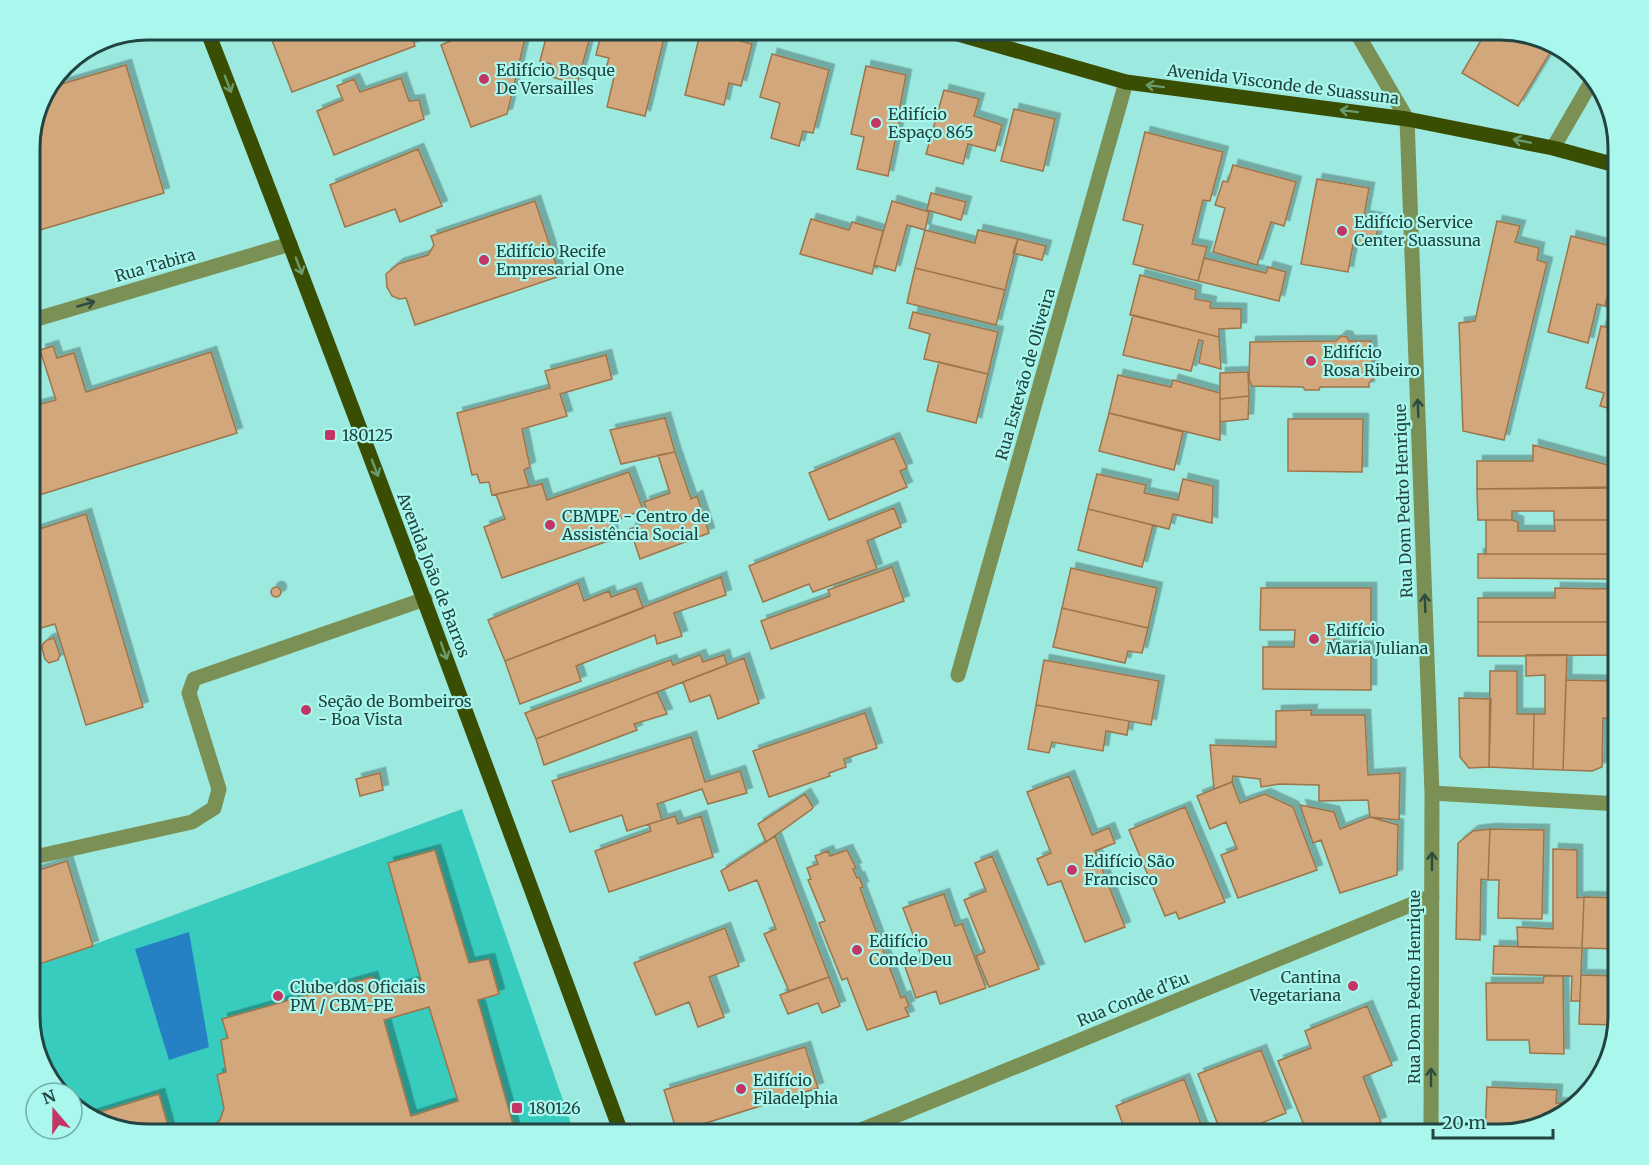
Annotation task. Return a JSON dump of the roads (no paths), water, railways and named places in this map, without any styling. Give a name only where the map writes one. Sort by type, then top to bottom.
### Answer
[{"type":"main road","name":"Avenida João de Barros","points":[[211,40],[424,599],[618,1124]]},
{"type":"main road","name":"Avenida Visconde de Suassuna","points":[[979,40],[1126,82],[1407,119],[1553,148],[1608,163]]},
{"type":"street","points":[[1361,40],[1407,119]]},
{"type":"street","name":"Rua Estevão de Oliveira","points":[[958,675],[1126,82]]},
{"type":"street","points":[[1553,148],[1589,87]]},
{"type":"street","name":"Rua Dom Pedro Henrique","points":[[1407,119],[1432,793],[1431,1124]]},
{"type":"street","name":"Rua Tabira","points":[[41,318],[290,244]]},
{"type":"street","points":[[41,856],[192,822],[214,808],[219,789],[189,693],[194,679],[424,599]]},
{"type":"street","points":[[1432,793],[1608,803]]},
{"type":"street","name":"Rua Conde d'Eu","points":[[876,1124],[1432,896]]},
{"type":"place","name":"Edifício Bosque De Versailles","points":[[484,79]]},
{"type":"place","name":"Edifício Espaço 865","points":[[876,123]]},
{"type":"place","name":"Edifício Service Center Suassuna","points":[[1342,231]]},
{"type":"place","name":"Edifício Recife Empresarial One","points":[[484,260]]},
{"type":"place","name":"Edifício Rosa Ribeiro","points":[[1311,361]]},
{"type":"place","name":"180125","points":[[330,435]]},
{"type":"place","name":"CBMPE - Centro de Assistência Social","points":[[550,525]]},
{"type":"place","name":"Edifício Maria Juliana","points":[[1314,639]]},
{"type":"place","name":"Seção de Bombeiros - Boa Vista","points":[[306,710]]},
{"type":"place","name":"Edifício São Francisco","points":[[1072,870]]},
{"type":"place","name":"Edifício Conde Deu","points":[[857,950]]},
{"type":"place","name":"Cantina Vegetariana","points":[[1353,986]]},
{"type":"place","name":"Clube dos Oficiais PM / CBM-PE","points":[[278,996]]},
{"type":"place","name":"Edifício Filadelphia","points":[[741,1089]]},
{"type":"place","name":"180126","points":[[517,1108]]}]
